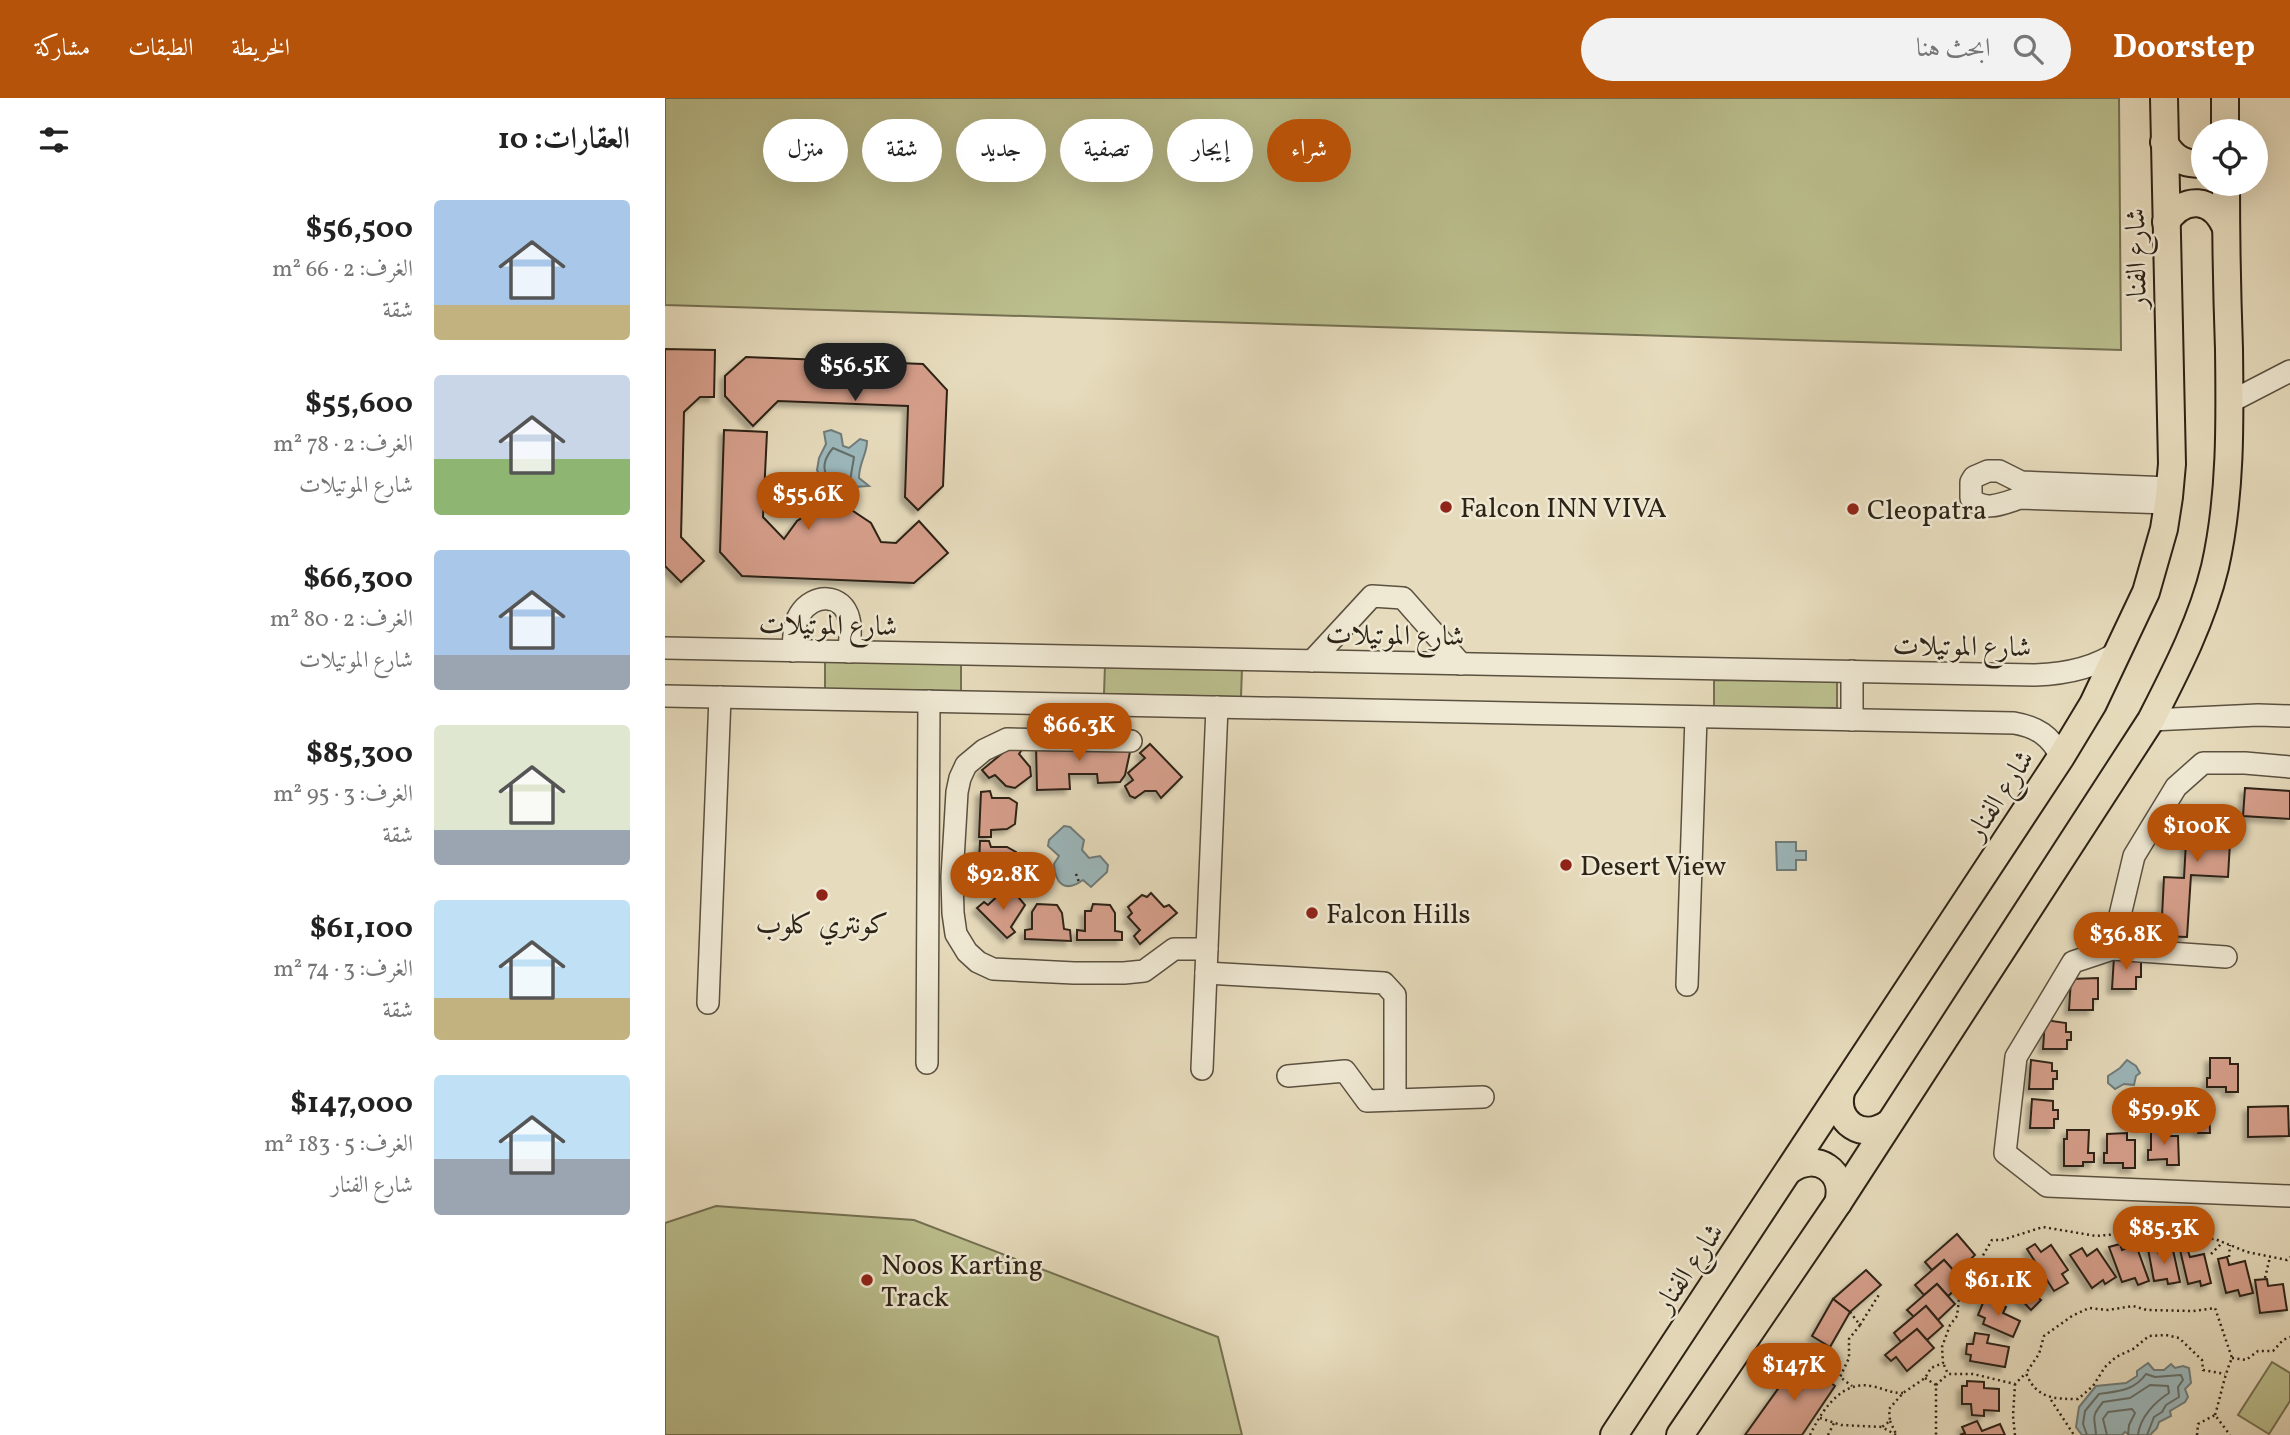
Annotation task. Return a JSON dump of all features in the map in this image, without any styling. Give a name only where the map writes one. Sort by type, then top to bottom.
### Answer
[{"type":"main road","name":"شارع الفنار","points":[[1614,1435],[2061,757],[2093,704],[2146,592],[2156,561],[2172,464],[2164,98]]},
{"type":"main road","points":[[2225,98],[2225,119]]},
{"type":"main road","points":[[2164,142],[2169,152],[2178,159],[2191,163]]},
{"type":"main road","points":[[1680,1435],[1838,1203],[2151,720],[2176,672],[2197,623],[2214,570],[2224,515],[2230,402],[2225,196]]},
{"type":"main road","points":[[2166,222],[2181,206],[2203,204],[2221,217],[2226,228]]},
{"type":"main road","points":[[1841,1093],[1839,1100],[1842,1115],[1852,1127],[1867,1132],[1888,1124]]},
{"type":"main road","points":[[1790,1170],[1796,1165],[1812,1162],[1827,1167],[1840,1188],[1838,1203]]},
{"type":"street","points":[[2230,402],[2290,371]]},
{"type":"street","points":[[1999,471],[2021,482],[2169,495],[2020,498],[1999,505],[1980,505],[1971,498],[1971,482],[1981,473],[1999,471]]},
{"type":"street","points":[[1312,661],[1372,596],[1403,598],[1461,664]]},
{"type":"street","points":[[793,651],[795,624],[808,603],[817,599],[834,600],[846,612],[850,626],[849,652]]},
{"type":"street","name":"شارع الموتيلات","points":[[665,648],[2055,674],[2093,665],[2119,651]]},
{"type":"street","points":[[1852,671],[1852,720]]},
{"type":"street","points":[[665,696],[2014,723],[2046,735],[2055,744],[2061,757]]},
{"type":"street","points":[[708,1003],[720,697]]},
{"type":"street","points":[[927,1063],[929,701]]},
{"type":"street","points":[[1202,1069],[1217,707]]},
{"type":"street","points":[[2151,720],[2290,716]]},
{"type":"street","points":[[1687,985],[1696,717]]},
{"type":"street","points":[[1131,741],[1007,739],[984,750],[966,765],[957,792],[952,877],[956,934],[967,952],[993,969],[1112,973],[1145,971],[1174,949],[1207,949]]},
{"type":"street","points":[[2112,949],[2134,856],[2176,787],[2203,764],[2290,767]]},
{"type":"street","points":[[2226,957],[2112,949],[2073,962],[2015,1057],[2005,1153],[2047,1186],[2290,1196]]},
{"type":"street","points":[[1206,973],[1384,983],[1395,995],[1395,1100]]},
{"type":"street","points":[[1288,1076],[1345,1071],[1367,1101],[1483,1097]]},
{"type":"path","points":[[1076,873],[1079,882]]},
{"type":"path","points":[[1948,1374],[1943,1363],[1942,1347],[1950,1325],[1957,1316],[1960,1291],[1972,1283],[1978,1264],[1992,1240],[2002,1240],[2043,1227],[2096,1236],[2137,1229],[2162,1230],[2191,1238],[2215,1239],[2247,1252],[2270,1257],[2287,1260],[2290,1257]]},
{"type":"path","points":[[2154,1245],[2162,1230]]},
{"type":"path","points":[[2191,1238],[2192,1250]]},
{"type":"path","points":[[2211,1254],[2223,1242]]},
{"type":"path","points":[[2229,1257],[2230,1245]]},
{"type":"path","points":[[2265,1278],[2270,1257]]},
{"type":"path","points":[[1852,1386],[1840,1377],[1849,1358],[1849,1339],[1880,1293]]},
{"type":"path","points":[[2015,1435],[2015,1384],[2039,1354],[2044,1336],[2072,1316],[2089,1308],[2108,1310],[2133,1306],[2147,1310],[2193,1311],[2215,1308],[2232,1358],[2225,1374],[2225,1384],[2215,1415],[2198,1424],[2197,1435]]},
{"type":"path","points":[[1850,1312],[1860,1325]]},
{"type":"path","points":[[2050,1398],[2078,1399],[2116,1357],[2133,1349],[2149,1336],[2166,1335],[2179,1338],[2201,1360],[2203,1370],[2225,1374]]},
{"type":"path","points":[[2232,1358],[2246,1360],[2258,1351],[2273,1351],[2290,1336]]},
{"type":"path","points":[[1896,1435],[1890,1421],[1889,1409],[1903,1393],[1925,1378],[1931,1368],[1943,1363]]},
{"type":"path","points":[[2026,1373],[2037,1389],[2050,1398],[2074,1435]]},
{"type":"path","points":[[1935,1435],[1936,1385],[1948,1374],[1973,1374],[2015,1384]]},
{"type":"path","points":[[1925,1378],[1936,1385]]},
{"type":"path","points":[[1810,1435],[1833,1399],[1852,1386],[1870,1386],[1889,1393],[1903,1393]]},
{"type":"path","points":[[2215,1415],[2230,1435]]},
{"type":"path","points":[[1820,1418],[1834,1423],[1882,1427],[1896,1435]]},
{"type":"path","points":[[1882,1427],[1890,1421]]},
{"type":"path","points":[[1828,1435],[1834,1423]]},
{"type":"green space","points":[[665,98],[2119,98],[2121,350],[665,305]]},
{"type":"green space","points":[[825,660],[961,663],[961,691],[825,689]]},
{"type":"green space","points":[[1105,665],[1242,668],[1241,697],[1104,694]]},
{"type":"green space","points":[[1714,680],[1837,681],[1837,708],[1714,707]]},
{"type":"green space","name":"Noos Karting Track","points":[[716,1206],[914,1220],[1218,1337],[1242,1435],[665,1435],[665,1223]]},
{"type":"green space","points":[[2272,1362],[2290,1373],[2290,1401],[2269,1434],[2238,1415]]},
{"type":"water","points":[[831,430],[841,434],[843,446],[849,448],[860,439],[867,441],[859,478],[869,486],[840,488],[822,480],[817,470],[819,458],[826,444],[824,432]]},
{"type":"water","points":[[1064,826],[1070,827],[1084,840],[1082,850],[1089,858],[1100,856],[1108,865],[1107,872],[1091,887],[1083,880],[1066,886],[1056,877],[1054,864],[1059,856],[1048,846],[1049,840]]},
{"type":"water","points":[[1776,842],[1796,842],[1796,851],[1806,851],[1806,860],[1796,860],[1796,870],[1777,870]]},
{"type":"water","points":[[2127,1060],[2136,1066],[2140,1073],[2136,1076],[2134,1085],[2124,1084],[2115,1089],[2108,1083],[2108,1076]]},
{"type":"water","points":[[2148,1363],[2154,1370],[2164,1370],[2171,1364],[2175,1368],[2189,1368],[2191,1383],[2185,1389],[2188,1397],[2185,1402],[2170,1411],[2171,1416],[2159,1422],[2150,1435],[2130,1435],[2125,1432],[2122,1435],[2082,1435],[2076,1427],[2079,1407],[2096,1386],[2126,1383],[2137,1376],[2137,1371]]},
{"type":"building","points":[[665,349],[715,350],[714,397],[700,397],[684,412],[681,537],[704,561],[681,582],[665,566]]},
{"type":"building","points":[[746,357],[923,364],[947,390],[943,486],[918,510],[905,497],[908,406],[778,401],[753,426],[725,396],[725,376]]},
{"type":"building","points":[[724,430],[767,432],[763,517],[784,539],[797,521],[819,507],[850,509],[871,523],[881,542],[896,543],[919,521],[948,553],[914,583],[742,576],[720,552]]},
{"type":"building","points":[[1016,742],[1023,748],[1019,754],[1030,767],[1031,776],[1015,788],[1006,786],[995,775],[989,778],[982,770]]},
{"type":"building","points":[[1121,743],[1130,752],[1125,775],[1120,782],[1098,783],[1097,774],[1069,774],[1070,789],[1037,790],[1036,744]]},
{"type":"building","points":[[1150,744],[1182,777],[1161,798],[1156,791],[1145,791],[1135,798],[1130,796],[1125,786],[1133,780],[1128,773],[1145,758],[1140,753]]},
{"type":"building","points":[[2245,788],[2290,791],[2290,819],[2243,816]]},
{"type":"building","points":[[990,791],[992,798],[1009,798],[1017,803],[1015,824],[1007,829],[991,830],[991,837],[979,837],[981,792]]},
{"type":"building","points":[[2188,806],[2232,808],[2228,877],[2191,875],[2187,937],[2161,936],[2164,877],[2184,878]]},
{"type":"building","points":[[980,841],[989,841],[991,847],[1007,847],[1016,852],[1014,873],[1006,878],[991,879],[989,886],[978,886]]},
{"type":"building","points":[[1003,891],[1007,894],[1014,892],[1025,905],[1011,927],[1015,932],[1007,938],[977,908],[984,902],[988,905]]},
{"type":"building","points":[[1151,893],[1164,907],[1169,905],[1177,913],[1140,944],[1134,936],[1140,930],[1128,917],[1132,913],[1128,907],[1142,895],[1147,897]]},
{"type":"building","points":[[1037,904],[1057,905],[1062,913],[1064,929],[1070,930],[1071,941],[1025,939],[1025,930],[1032,929],[1032,912]]},
{"type":"building","points":[[1093,904],[1110,905],[1115,913],[1115,931],[1122,932],[1122,940],[1077,940],[1077,930],[1085,931],[1085,911],[1091,911]]},
{"type":"building","points":[[2114,957],[2141,957],[2141,977],[2136,977],[2136,989],[2112,989]]},
{"type":"building","points":[[2098,978],[2098,999],[2093,999],[2093,1010],[2069,1010],[2071,979]]},
{"type":"building","points":[[2045,1020],[2066,1023],[2066,1032],[2071,1032],[2067,1049],[2043,1049]]},
{"type":"building","points":[[2210,1058],[2230,1058],[2230,1064],[2238,1064],[2238,1092],[2226,1092],[2226,1087],[2207,1087]]},
{"type":"building","points":[[2031,1060],[2052,1063],[2052,1071],[2057,1071],[2057,1079],[2053,1079],[2053,1089],[2029,1089]]},
{"type":"building","points":[[2202,1098],[2202,1105],[2209,1105],[2210,1133],[2198,1133],[2198,1128],[2179,1128],[2182,1099]]},
{"type":"building","points":[[2032,1099],[2053,1101],[2053,1110],[2058,1110],[2054,1128],[2030,1128]]},
{"type":"building","points":[[2288,1106],[2289,1136],[2248,1137],[2248,1107]]},
{"type":"building","points":[[2067,1130],[2089,1130],[2088,1153],[2094,1153],[2094,1162],[2083,1162],[2083,1166],[2064,1166],[2064,1139],[2067,1139]]},
{"type":"building","points":[[2151,1130],[2170,1130],[2170,1136],[2178,1136],[2179,1165],[2167,1165],[2167,1159],[2148,1160]]},
{"type":"building","points":[[2127,1133],[2127,1140],[2135,1140],[2135,1168],[2123,1168],[2123,1163],[2104,1163],[2107,1134]]},
{"type":"building","points":[[1957,1234],[1975,1255],[1956,1273],[1944,1260],[1932,1270],[1925,1262]]},
{"type":"building","points":[[2035,1244],[2041,1252],[2051,1245],[2068,1270],[2062,1274],[2068,1283],[2054,1291],[2027,1249]]},
{"type":"building","points":[[2120,1244],[2122,1250],[2136,1245],[2149,1281],[2138,1285],[2135,1278],[2122,1282],[2109,1247]]},
{"type":"building","points":[[2157,1247],[2158,1253],[2173,1250],[2180,1282],[2168,1284],[2167,1279],[2154,1281],[2148,1249]]},
{"type":"building","points":[[2082,1248],[2087,1256],[2097,1249],[2116,1277],[2105,1284],[2103,1280],[2092,1288],[2070,1255]]},
{"type":"building","points":[[2187,1248],[2190,1257],[2204,1254],[2211,1283],[2201,1286],[2200,1281],[2188,1284],[2180,1250]]},
{"type":"building","points":[[2227,1257],[2229,1265],[2245,1261],[2253,1293],[2240,1296],[2238,1290],[2226,1293],[2218,1259]]},
{"type":"building","points":[[1944,1260],[1964,1282],[1948,1296],[1937,1284],[1924,1295],[1915,1285]]},
{"type":"building","points":[[2021,1268],[2041,1289],[2035,1295],[2041,1300],[2031,1310],[1998,1275],[2005,1269],[2012,1276]]},
{"type":"building","points":[[1866,1270],[1881,1285],[1850,1312],[1833,1299]]},
{"type":"building","points":[[2267,1279],[2268,1286],[2283,1284],[2287,1310],[2260,1313],[2255,1280]]},
{"type":"building","points":[[1937,1284],[1955,1304],[1938,1320],[1926,1306],[1914,1317],[1907,1310]]},
{"type":"building","points":[[1985,1298],[2006,1307],[2003,1313],[2020,1321],[2013,1337],[1983,1324],[1985,1318],[1978,1315]]},
{"type":"building","points":[[1833,1299],[1850,1312],[1830,1347],[1812,1336]]},
{"type":"building","points":[[1926,1306],[1943,1326],[1927,1340],[1917,1329],[1901,1342],[1894,1333]]},
{"type":"building","points":[[1917,1329],[1934,1348],[1907,1371],[1896,1357],[1891,1361],[1885,1355]]},
{"type":"building","points":[[1975,1333],[1989,1335],[1987,1343],[2009,1347],[2005,1367],[1970,1361],[1971,1355],[1966,1354],[1967,1344],[1973,1344]]},
{"type":"building","points":[[1800,1358],[1835,1386],[1802,1435],[1745,1435]]},
{"type":"building","points":[[1967,1381],[1984,1382],[1984,1388],[1999,1389],[1999,1411],[1984,1410],[1984,1416],[1972,1415],[1971,1404],[1962,1404],[1962,1386],[1967,1386]]},
{"type":"building","points":[[1977,1421],[1982,1431],[2000,1424],[2005,1435],[1960,1435],[1965,1433],[1962,1427]]},
{"type":"place","name":"Falcon INN VIVA","points":[[1446,507]]},
{"type":"place","name":"Cleopatra","points":[[1853,509]]},
{"type":"place","name":"Desert View","points":[[1566,865]]},
{"type":"place","name":"كونتري كلوب","points":[[822,895]]},
{"type":"place","name":"Falcon Hills","points":[[1312,913]]},
{"type":"place","name":"Noos Karting Track","points":[[867,1280]]}]
